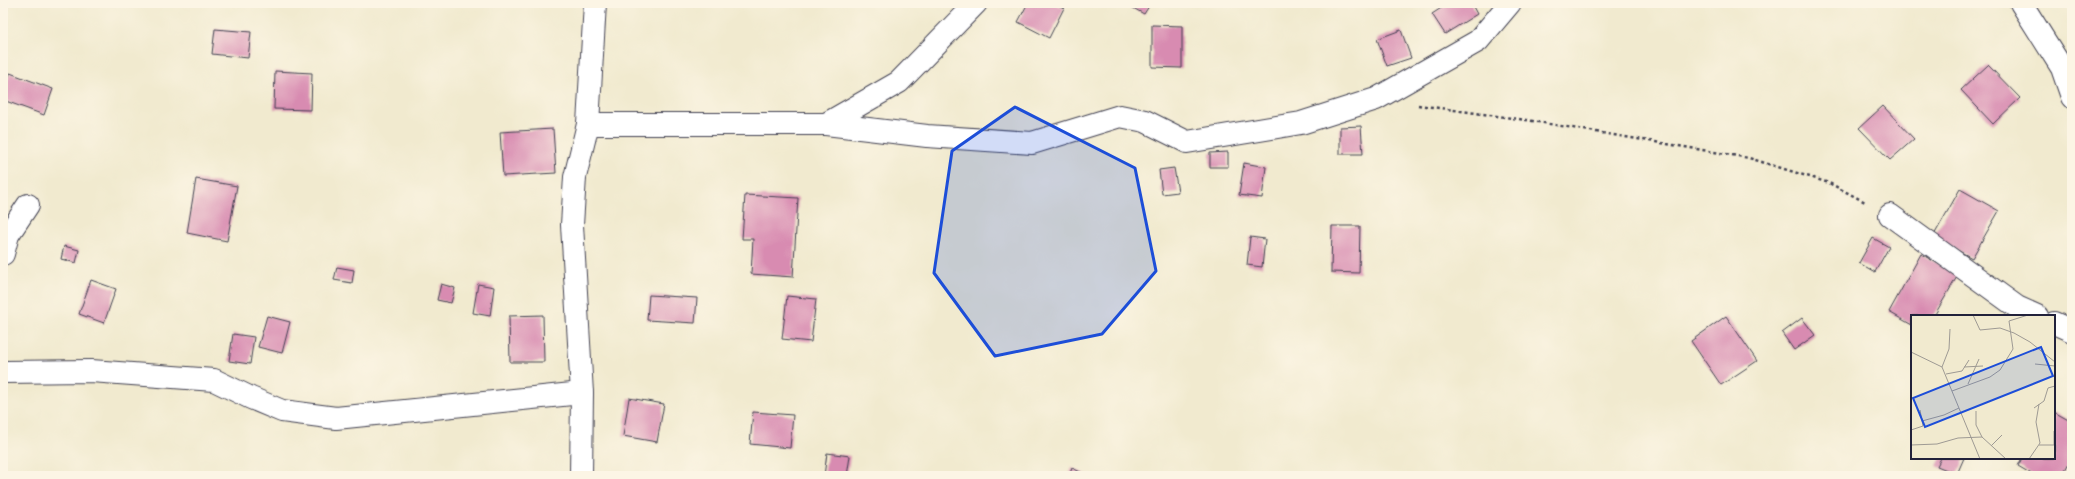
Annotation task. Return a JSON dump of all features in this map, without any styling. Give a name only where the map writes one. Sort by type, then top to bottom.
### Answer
[{"type":"street","points":[[581,476],[582,393],[572,225],[575,178],[588,124],[595,3]]},
{"type":"street","points":[[826,124],[899,82],[976,3]]},
{"type":"street","points":[[588,124],[826,124],[927,136],[1032,142],[1120,116],[1145,121],[1187,142],[1301,124],[1376,99],[1478,41],[1510,3]]},
{"type":"street","points":[[2021,3],[2062,68],[2072,98]]},
{"type":"street","points":[[3,254],[8,235],[28,205]]},
{"type":"street","points":[[1890,215],[2017,308],[2034,315]]},
{"type":"street","points":[[2055,323],[2072,331]]},
{"type":"street","points":[[3,372],[91,371],[214,380],[282,411],[336,418],[582,393]]},
{"type":"path","points":[[1416,105],[1526,120],[1749,158],[1829,183],[1890,215]]},
{"type":"highlighted area","points":[[1015,107],[1135,168],[1156,271],[1102,334],[995,356],[934,273],[952,151]]},
{"type":"building","points":[[1028,3],[1054,3],[1064,8],[1049,38],[1018,22]]},
{"type":"building","points":[[1124,3],[1151,3],[1144,14]]},
{"type":"building","points":[[1449,3],[1471,3],[1477,14],[1445,34],[1432,14]]},
{"type":"building","points":[[1152,25],[1182,26],[1182,68],[1152,67]]},
{"type":"building","points":[[215,29],[251,32],[248,58],[212,54]]},
{"type":"building","points":[[1401,30],[1411,58],[1387,66],[1377,39]]},
{"type":"building","points":[[1988,65],[2020,98],[1993,124],[1961,90]]},
{"type":"building","points":[[275,71],[312,73],[311,110],[274,109]]},
{"type":"building","points":[[10,73],[53,89],[44,115],[3,100],[3,92]]},
{"type":"building","points":[[1883,106],[1914,139],[1890,160],[1859,128]]},
{"type":"building","points":[[1361,126],[1363,154],[1340,154],[1340,127]]},
{"type":"building","points":[[553,129],[556,173],[503,176],[500,132]]},
{"type":"building","points":[[1228,152],[1228,167],[1210,167],[1210,153]]},
{"type":"building","points":[[1244,163],[1266,167],[1262,198],[1239,195]]},
{"type":"building","points":[[1174,168],[1178,192],[1162,194],[1159,170]]},
{"type":"building","points":[[196,179],[237,186],[227,241],[187,233]]},
{"type":"building","points":[[1960,189],[1999,211],[1972,258],[1933,237]]},
{"type":"building","points":[[745,195],[798,198],[793,277],[751,274],[753,239],[742,239]]},
{"type":"building","points":[[1332,226],[1360,226],[1359,273],[1331,272]]},
{"type":"building","points":[[1250,237],[1265,239],[1262,267],[1247,265]]},
{"type":"building","points":[[1873,238],[1889,247],[1875,272],[1859,263]]},
{"type":"building","points":[[64,246],[79,250],[76,263],[61,259]]},
{"type":"building","points":[[1921,254],[1958,275],[1935,315],[1911,315],[1911,324],[1889,312]]},
{"type":"building","points":[[337,267],[354,270],[352,283],[334,280]]},
{"type":"building","points":[[91,280],[116,289],[104,323],[79,314]]},
{"type":"building","points":[[441,284],[455,288],[451,303],[437,300]]},
{"type":"building","points":[[478,284],[494,287],[490,316],[473,313]]},
{"type":"building","points":[[649,295],[697,298],[695,323],[647,320]]},
{"type":"building","points":[[787,296],[816,299],[811,342],[782,339]]},
{"type":"building","points":[[543,315],[544,362],[510,362],[509,316]]},
{"type":"building","points":[[267,316],[290,322],[282,353],[258,347]]},
{"type":"building","points":[[1726,316],[1757,361],[1721,385],[1691,341]]},
{"type":"building","points":[[1802,318],[1815,335],[1794,350],[1782,333]]},
{"type":"building","points":[[233,334],[254,337],[250,364],[229,361]]},
{"type":"building","points":[[629,398],[664,404],[657,442],[623,436]]},
{"type":"building","points":[[753,412],[793,415],[790,448],[750,444]]},
{"type":"building","points":[[2055,413],[2072,422],[2072,457],[2062,476],[2035,476],[2018,466],[2022,459],[2055,459]]},
{"type":"building","points":[[827,453],[850,456],[847,476],[824,476]]},
{"type":"building","points":[[1940,459],[1964,459],[1957,474],[1937,466]]},
{"type":"building","points":[[1072,468],[1089,476],[1069,476]]}]
